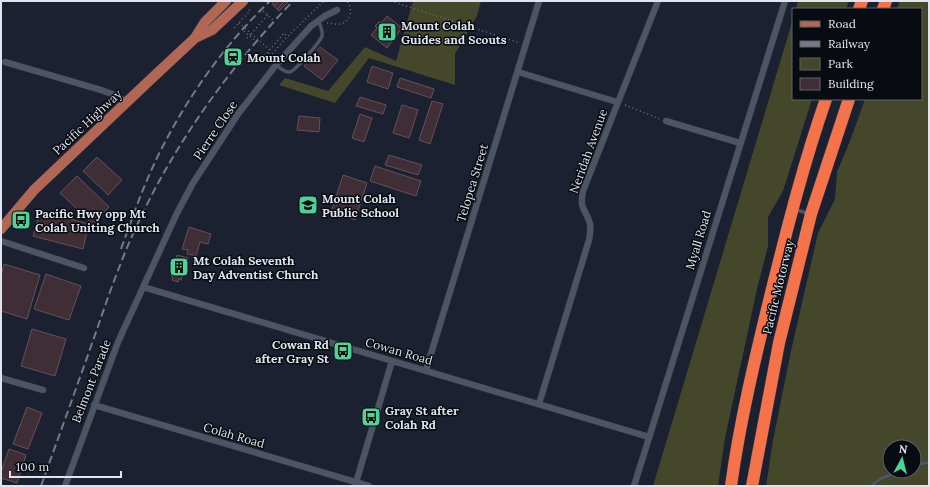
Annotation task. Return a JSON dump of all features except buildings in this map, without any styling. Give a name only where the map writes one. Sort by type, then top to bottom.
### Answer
[{"type":"highway","name":"Pacific Motorway","points":[[731,486],[760,337],[810,144],[826,100]]},
{"type":"highway","name":"Pacific Motorway","points":[[752,486],[779,343],[811,214],[849,100]]},
{"type":"main road","name":"Pacific Highway","points":[[1,228],[34,190],[195,38],[205,22],[226,1]]},
{"type":"main road","name":"Pacific Highway","points":[[195,38],[212,30],[245,5]]},
{"type":"street","name":"Telopea Street","points":[[426,370],[539,1]]},
{"type":"street","name":"Neridah Avenue","points":[[539,404],[589,240],[590,223],[582,207],[581,199],[583,191],[658,1]]},
{"type":"street","name":"Myall Road","points":[[634,486],[784,1]]},
{"type":"street","name":"Pierre Close","points":[[143,286],[177,213],[193,183],[238,114],[276,65],[319,23],[337,10]]},
{"type":"street","points":[[5,62],[101,90],[127,102]]},
{"type":"street","points":[[518,72],[617,102]]},
{"type":"street","points":[[666,121],[740,144]]},
{"type":"street","points":[[1,241],[84,268]]},
{"type":"street","name":"Cowan Road","points":[[143,286],[649,436]]},
{"type":"street","name":"Belmont Parade","points":[[65,486],[118,342],[143,286]]},
{"type":"street","points":[[355,484],[392,361]]},
{"type":"street","points":[[1,378],[43,390]]},
{"type":"street","name":"Colah Road","points":[[94,405],[355,484],[369,486]]},
{"type":"lane","points":[[276,65],[287,72],[293,70],[318,42],[322,34],[319,23]]},
{"type":"lane","points":[[792,209],[811,214]]},
{"type":"lane","points":[[871,486],[882,478]]},
{"type":"path","points":[[287,37],[284,34],[265,55],[268,53],[272,54],[324,1]]},
{"type":"path","points":[[319,23],[341,24],[345,22],[351,13],[350,6],[347,1]]},
{"type":"path","points":[[391,1],[526,44]]},
{"type":"path","points":[[233,22],[236,25],[234,28],[250,11],[245,5]]},
{"type":"path","points":[[263,11],[273,20]]},
{"type":"path","points":[[249,36],[247,38],[268,15]]},
{"type":"path","points":[[239,22],[270,50]]},
{"type":"path","points":[[244,31],[255,41]]},
{"type":"path","points":[[617,102],[666,121]]},
{"type":"green space","points":[[413,1],[481,1],[477,16],[455,54],[455,85],[369,58],[335,103],[279,85],[285,78],[328,91],[365,47],[396,61]]},
{"type":"green space","points":[[798,1],[849,1],[846,8],[796,8]]},
{"type":"green space","points":[[900,1],[929,1],[929,485],[927,486],[766,486],[773,440],[791,351],[818,233],[835,199],[837,172],[865,100],[922,100],[922,8],[897,8]]},
{"type":"green space","points":[[792,22],[792,100],[812,100],[783,191],[768,217],[768,246],[757,289],[725,438],[718,486],[653,486]]},
{"type":"railway","points":[[121,249],[152,170],[164,144],[186,105],[211,68],[239,33],[270,1]]},
{"type":"railway","points":[[41,486],[115,278],[138,223],[153,193],[187,134],[206,106],[248,52],[293,1]]},
{"type":"place","name":"Mount Colah Guides and Scouts","points":[[387,32]]},
{"type":"place","name":"Mount Colah","points":[[233,57]]},
{"type":"place","name":"Mount Colah Public School","points":[[308,205]]},
{"type":"place","name":"Pacific Hwy opp Mt Colah Uniting Church","points":[[21,220]]},
{"type":"place","name":"Mt Colah Seventh Day Adventist Church","points":[[179,267]]},
{"type":"place","name":"Cowan Rd after Gray St","points":[[343,351]]},
{"type":"place","name":"Gray St after Colah Rd","points":[[371,417]]}]
